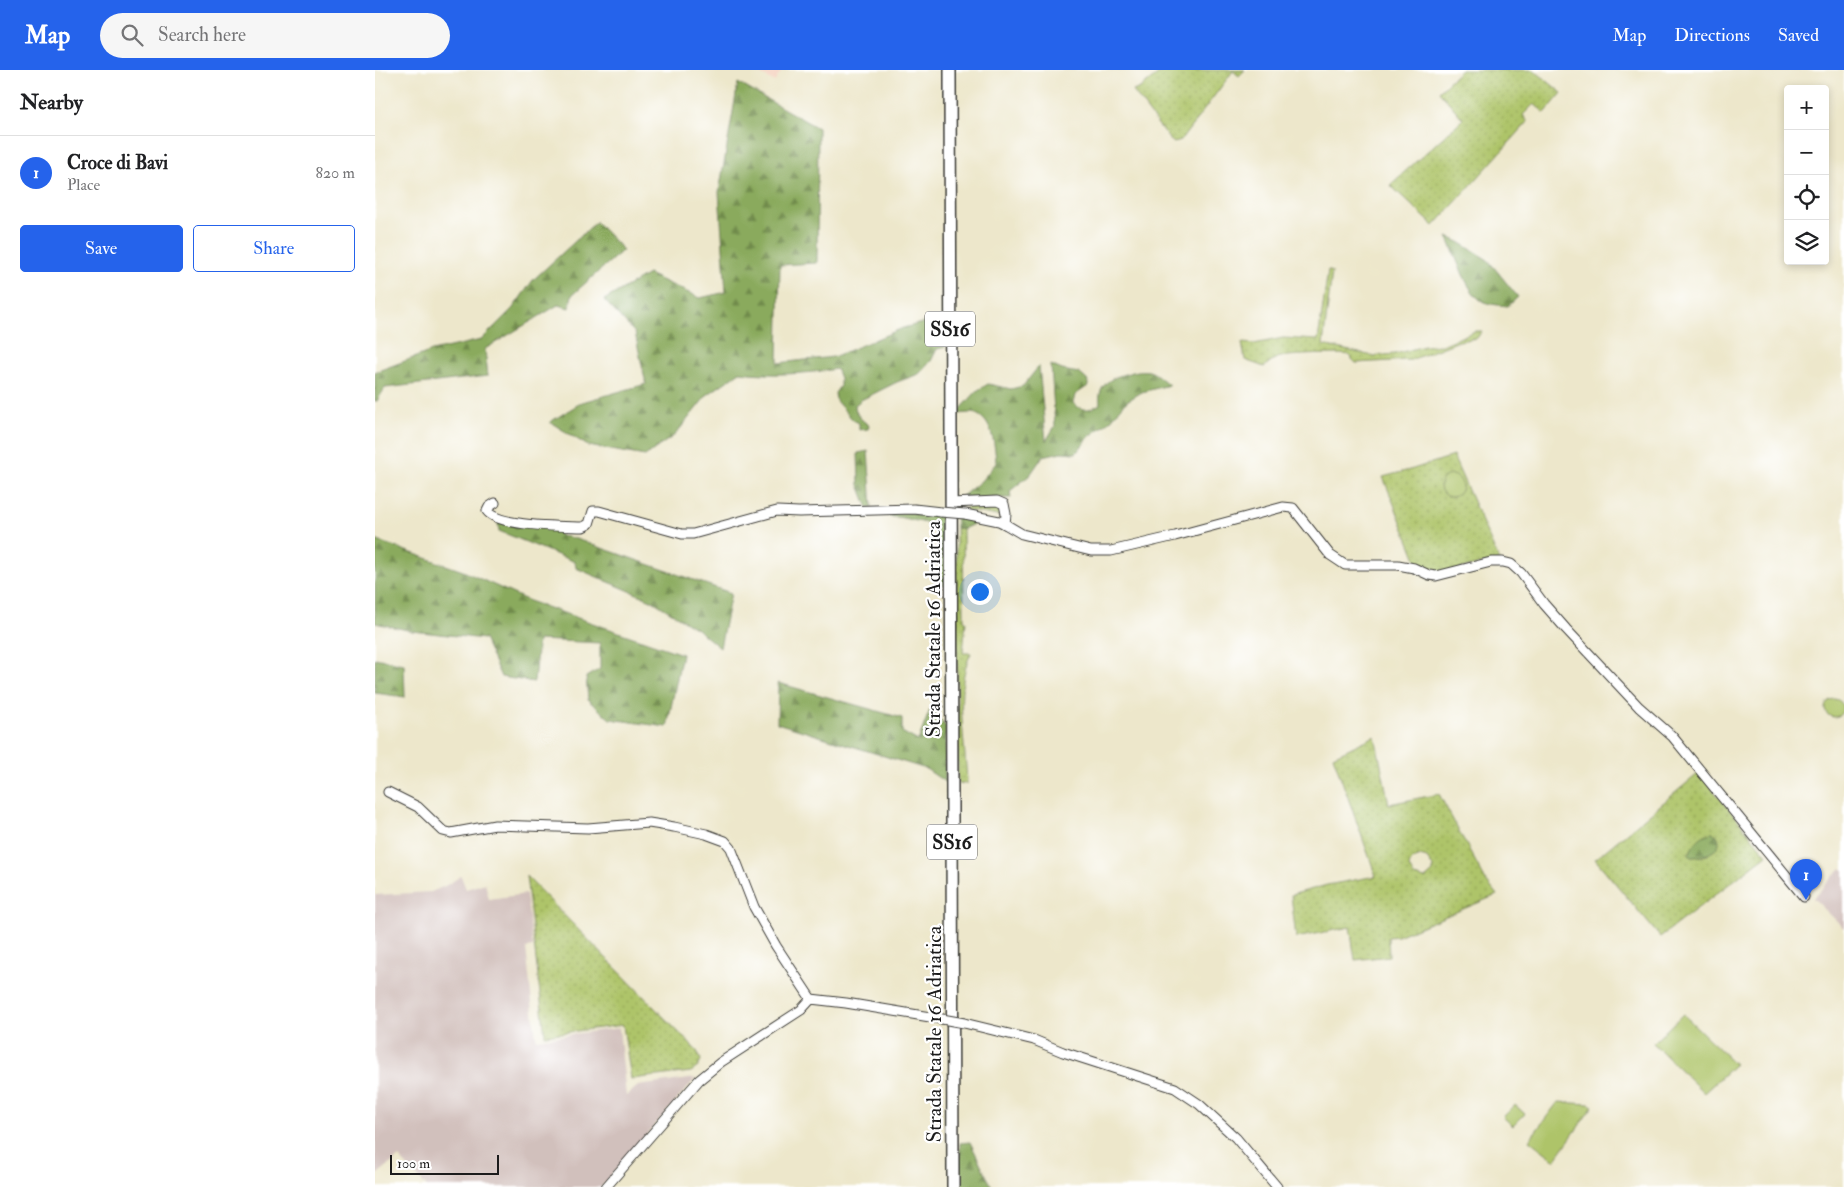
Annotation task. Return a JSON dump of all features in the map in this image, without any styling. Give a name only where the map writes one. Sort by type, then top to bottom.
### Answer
[{"type":"main road","name":"Strada Statale 16 Adriatica","points":[[950,70],[953,1187]]},
{"type":"street","points":[[951,500],[997,501],[1004,504],[1007,514],[1005,524]]},
{"type":"street","points":[[495,502],[487,511],[490,515],[518,523],[583,526],[589,524],[593,511],[599,511],[682,534],[693,534],[777,511],[913,509],[965,514],[999,521],[1022,534],[1091,551],[1111,551],[1160,540],[1283,507],[1293,508],[1330,555],[1345,565],[1398,565],[1414,568],[1436,576],[1491,562],[1511,564],[1521,573],[1566,630],[1639,707],[1672,736],[1804,898]]},
{"type":"street","points":[[389,792],[418,808],[443,831],[451,833],[495,825],[587,828],[649,823],[674,827],[725,841],[731,848],[754,907],[776,946],[811,999]]},
{"type":"street","points":[[811,999],[964,1023],[1034,1040],[1063,1052],[1175,1088],[1199,1104],[1236,1138],[1277,1187]]},
{"type":"street","points":[[606,1187],[699,1080],[721,1062],[801,1010],[811,999]]},
{"type":"shaded area","points":[[753,70],[782,70],[775,82]]},
{"type":"shaded area","points":[[1841,868],[1844,870],[1844,928],[1813,898]]},
{"type":"shaded area","points":[[461,876],[466,889],[485,883],[489,899],[526,894],[533,947],[526,948],[536,1039],[619,1028],[626,1096],[638,1086],[696,1078],[601,1187],[427,1187],[399,1157],[375,1176],[375,895],[431,892]]},
{"type":"green space","points":[[1164,70],[1245,70],[1239,76],[1233,71],[1182,139],[1174,143],[1133,91]]},
{"type":"green space","points":[[1461,70],[1534,70],[1562,93],[1545,113],[1534,104],[1523,115],[1528,122],[1434,226],[1390,185],[1463,119],[1439,91]]},
{"type":"green space","points":[[738,83],[818,128],[817,263],[780,265],[778,363],[833,357],[903,328],[922,323],[944,322],[945,347],[937,349],[931,361],[919,374],[897,382],[861,400],[855,405],[859,416],[869,425],[868,429],[859,430],[859,423],[853,420],[836,401],[835,393],[840,386],[840,378],[836,369],[788,374],[740,372],[707,395],[675,435],[645,456],[588,446],[550,422],[582,402],[646,384],[635,333],[604,300],[648,274],[700,298],[726,292],[719,192]]},
{"type":"green space","points":[[596,222],[623,250],[572,295],[569,308],[558,305],[485,349],[488,376],[385,388],[377,401],[375,401],[375,372],[432,351],[481,340],[513,308],[533,280]]},
{"type":"green space","points":[[1447,237],[1459,242],[1488,260],[1518,297],[1508,306],[1487,303],[1478,298],[1462,273]]},
{"type":"green space","points":[[1328,270],[1332,272],[1323,345],[1373,356],[1395,354],[1424,346],[1442,345],[1475,331],[1482,331],[1477,338],[1459,341],[1411,360],[1356,363],[1348,355],[1304,355],[1278,358],[1264,367],[1245,360],[1242,343],[1254,344],[1283,338],[1318,340]]},
{"type":"green space","points":[[1051,365],[1062,370],[1079,373],[1088,381],[1088,386],[1075,395],[1073,403],[1083,409],[1093,408],[1100,404],[1101,391],[1107,382],[1136,371],[1149,371],[1169,385],[1142,392],[1127,401],[1109,422],[1090,436],[1076,453],[1061,452],[1043,456],[1030,475],[1010,491],[1011,498],[960,498],[981,481],[996,463],[990,428],[982,417],[969,413],[956,414],[978,390],[988,384],[1011,389],[1023,386],[1039,366],[1046,441],[1055,426]]},
{"type":"green space","points":[[868,451],[872,508],[868,508],[859,485],[858,453]]},
{"type":"green space","points":[[1453,456],[1499,560],[1438,574],[1416,567],[1416,559],[1383,477]]},
{"type":"green space","points":[[1447,475],[1455,475],[1462,482],[1462,490],[1455,497],[1447,497],[1440,490],[1440,482]]},
{"type":"green space","points":[[979,503],[1001,506],[1002,513],[998,516],[965,510],[969,505]]},
{"type":"green space","points":[[887,512],[909,512],[944,516],[945,585],[939,585],[936,525],[898,517],[889,517]]},
{"type":"green space","points":[[956,517],[992,525],[976,523],[963,529],[956,528]]},
{"type":"green space","points":[[498,523],[554,528],[561,536],[573,538],[731,593],[720,648],[697,629],[651,600],[576,568],[575,562],[499,531]]},
{"type":"green space","points":[[956,528],[963,529],[964,620],[966,621],[963,653],[971,653],[963,683],[962,700],[967,784],[958,783]]},
{"type":"green space","points":[[375,540],[463,571],[529,601],[682,654],[667,727],[610,719],[588,700],[586,677],[600,669],[600,643],[538,640],[534,682],[501,677],[484,639],[412,631],[375,623]]},
{"type":"green space","points":[[375,658],[404,664],[405,697],[375,693]]},
{"type":"green space","points":[[778,683],[902,718],[902,732],[918,741],[931,707],[946,727],[945,782],[926,769],[777,723]]},
{"type":"green space","points":[[1834,699],[1840,702],[1843,708],[1840,714],[1834,717],[1828,714],[1825,708],[1828,702]]},
{"type":"green space","points":[[1375,736],[1389,804],[1439,794],[1486,881],[1497,895],[1398,936],[1388,937],[1389,956],[1355,960],[1350,927],[1296,938],[1291,895],[1327,885],[1376,876],[1333,756]],"holes":[[[1420,856],[1427,858],[1433,867],[1433,872],[1425,879],[1414,876],[1409,867],[1411,861]]]},
{"type":"green space","points":[[1699,773],[1767,855],[1660,937],[1595,859]],"holes":[[[1712,833],[1717,835],[1708,855],[1695,857],[1690,851],[1704,836]]]},
{"type":"green space","points":[[1712,833],[1717,835],[1719,841],[1716,849],[1701,856],[1691,857],[1689,854],[1697,840]]},
{"type":"green space","points":[[526,876],[697,1051],[701,1060],[698,1067],[691,1072],[631,1079],[623,1025],[545,1035]]},
{"type":"green space","points":[[1683,1014],[1735,1064],[1704,1093],[1653,1043]]},
{"type":"green space","points":[[1558,1102],[1589,1104],[1593,1106],[1555,1160],[1529,1140]]},
{"type":"green space","points":[[1515,1105],[1525,1114],[1513,1126],[1503,1117]]},
{"type":"green space","points":[[970,1142],[992,1187],[959,1187],[960,1143]]},
{"type":"place","name":"Croce di Bavi","points":[[1806,900]]}]
